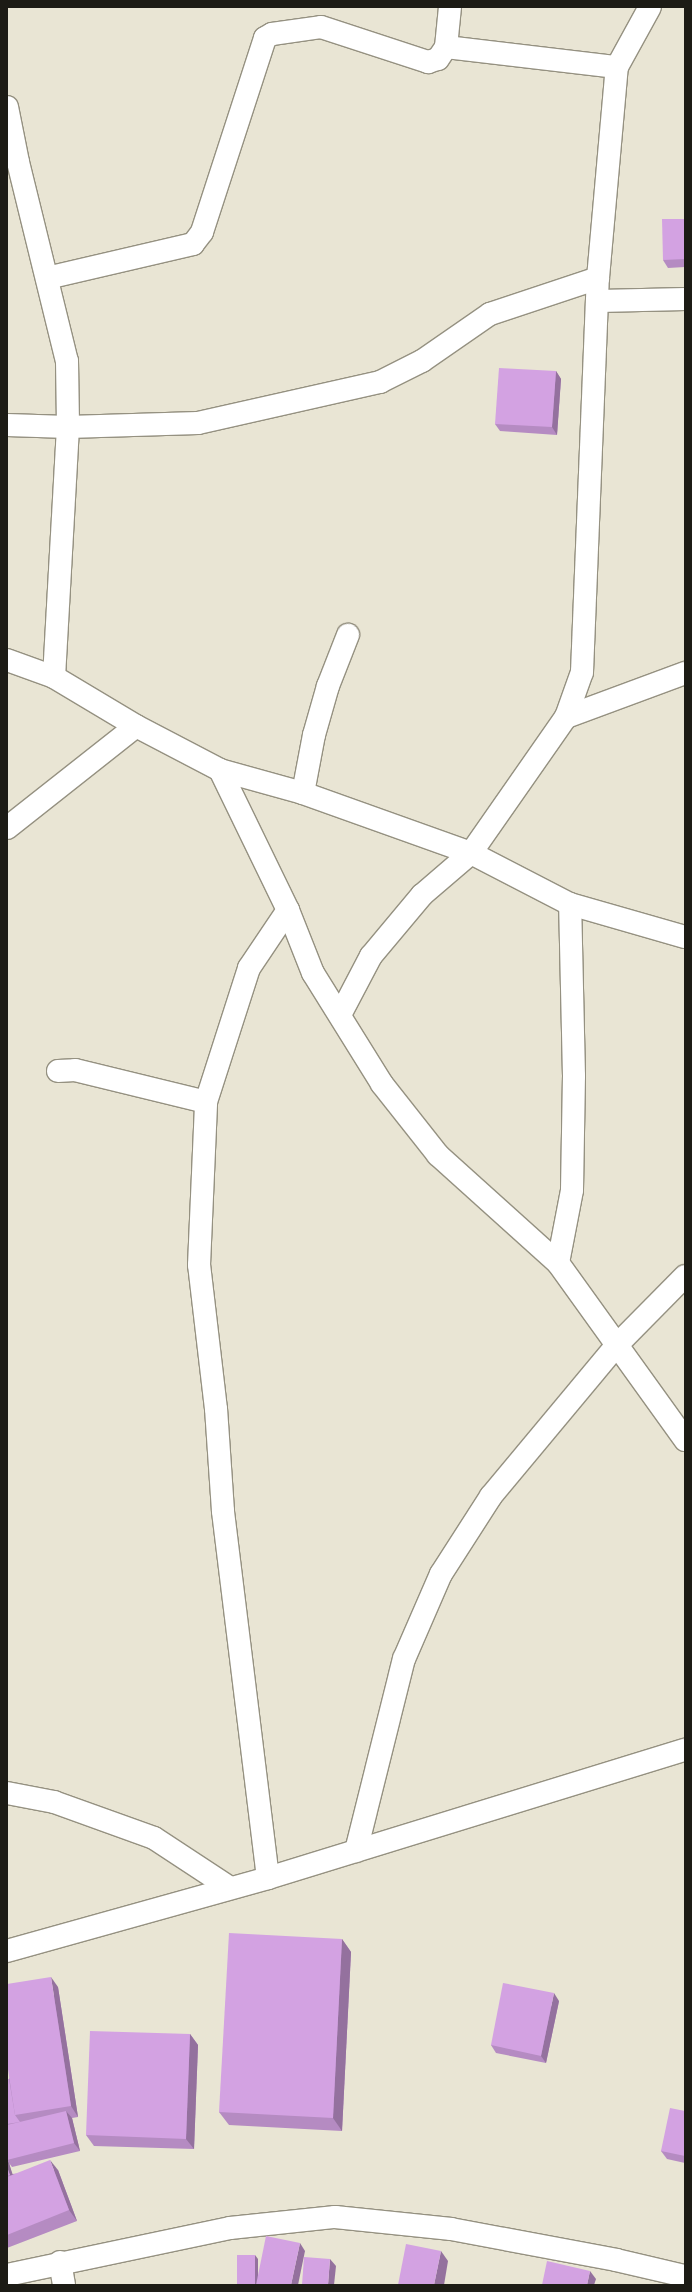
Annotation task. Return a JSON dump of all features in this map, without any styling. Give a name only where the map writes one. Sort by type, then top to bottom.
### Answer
[{"type":"street","points":[[47,278],[193,244],[202,232],[265,38],[272,34],[322,27],[428,62],[438,59],[446,47],[450,7]]},
{"type":"street","points":[[340,1015],[371,956],[422,895],[471,853],[566,717],[582,672],[599,300],[598,278],[617,67],[650,7]]},
{"type":"street","points":[[446,47],[617,67]]},
{"type":"street","points":[[7,107],[18,162],[67,361],[68,427],[54,677]]},
{"type":"street","points":[[7,425],[68,427],[198,423],[380,382],[422,361],[490,314],[598,278]]},
{"type":"street","points":[[599,300],[685,299]]},
{"type":"street","points":[[303,793],[328,686],[348,635]]},
{"type":"street","points":[[7,660],[54,677],[136,726],[220,770],[303,793],[471,853],[570,904],[685,937]]},
{"type":"street","points":[[566,717],[685,673]]},
{"type":"street","points":[[7,828],[136,726]]},
{"type":"street","points":[[220,770],[288,910],[313,973],[382,1084],[438,1155],[558,1263],[616,1346],[685,1440]]},
{"type":"street","points":[[558,1263],[572,1190],[574,1076],[570,904]]},
{"type":"street","points":[[268,1878],[223,1511],[216,1409],[199,1265],[206,1102],[249,968],[288,910]]},
{"type":"street","points":[[58,1071],[75,1070],[206,1102]]},
{"type":"street","points":[[356,1851],[404,1659],[441,1574],[491,1496],[616,1346],[685,1276]]},
{"type":"street","points":[[7,1951],[268,1878],[685,1750]]},
{"type":"street","points":[[7,1794],[54,1802],[154,1838],[230,1888]]},
{"type":"street","points":[[7,2275],[60,2262],[230,2228],[335,2217],[451,2229],[616,2260],[685,2276]]},
{"type":"street","points":[[60,2262],[64,2285]]},
{"type":"building","points":[[662,219],[685,219],[685,259],[663,260]]},
{"type":"building","points":[[499,368],[556,371],[552,427],[495,424]]},
{"type":"building","points":[[229,1933],[342,1939],[333,2118],[219,2112]]},
{"type":"building","points":[[51,1977],[71,2106],[15,2115],[7,2063],[7,1984]]},
{"type":"building","points":[[503,1983],[554,1993],[541,2056],[491,2045]]},
{"type":"building","points":[[90,2031],[190,2034],[186,2139],[86,2135]]},
{"type":"building","points":[[7,2079],[9,2079],[15,2115],[20,2122],[7,2124]]},
{"type":"building","points":[[670,2108],[685,2111],[685,2156],[661,2151]]},
{"type":"building","points":[[66,2111],[74,2143],[7,2160],[7,2125]]},
{"type":"building","points":[[50,2160],[69,2210],[7,2235],[7,2177]]},
{"type":"building","points":[[7,2167],[10,2175],[7,2176]]},
{"type":"building","points":[[266,2236],[300,2243],[291,2285],[256,2285]]},
{"type":"building","points":[[406,2244],[441,2251],[434,2285],[398,2285]]},
{"type":"building","points":[[237,2255],[255,2255],[255,2285],[237,2285]]},
{"type":"building","points":[[304,2257],[330,2259],[328,2285],[302,2285]]},
{"type":"building","points":[[547,2261],[590,2271],[587,2285],[542,2285]]}]
